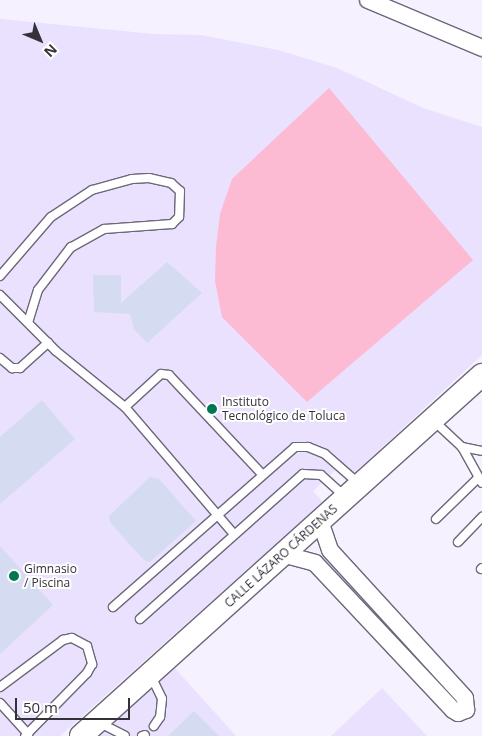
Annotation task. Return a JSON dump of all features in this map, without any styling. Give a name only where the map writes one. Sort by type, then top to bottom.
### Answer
[{"type":"street","points":[[368,0],[482,48]]},
{"type":"street","name":"CALLE LÁZARO CÁRDENAS","points":[[81,736],[482,375]]},
{"type":"street","points":[[282,554],[315,563],[453,710],[458,712],[466,710],[465,698],[330,550],[320,521]]},
{"type":"street","points":[[397,651],[411,638]]},
{"type":"lane","points":[[0,276],[51,217],[92,190],[132,179],[149,178],[171,183],[180,191],[179,217],[172,224],[104,229],[71,247],[38,290],[28,322]]},
{"type":"lane","points":[[0,294],[48,343],[125,406],[234,534]]},
{"type":"lane","points":[[0,358],[12,368],[20,368],[48,343]]},
{"type":"lane","points":[[125,406],[161,374],[169,375],[262,473]]},
{"type":"lane","points":[[433,420],[462,447],[480,480],[436,519]]},
{"type":"lane","points":[[113,606],[286,453],[302,446],[325,454],[353,491]]},
{"type":"lane","points":[[462,447],[482,451]]},
{"type":"lane","points":[[140,619],[303,474],[321,475],[353,491]]},
{"type":"lane","points":[[458,542],[482,517]]},
{"type":"lane","points":[[0,687],[63,640],[72,638],[87,646],[92,664],[88,673],[26,735],[0,703]]},
{"type":"lane","points":[[150,675],[162,699],[160,717],[154,726]]},
{"type":"lane","points":[[98,721],[125,736]]},
{"type":"shaded area","name":"Instituto Tecnológico de Toluca","points":[[0,19],[154,34],[201,35],[278,50],[337,68],[423,108],[482,127],[482,355],[353,474],[343,464],[340,466],[313,491],[323,502],[60,736],[0,736]]},
{"type":"shaded area","points":[[329,88],[473,260],[307,402],[222,317],[215,281],[216,247],[220,214],[232,179]]},
{"type":"shaded area","points":[[173,666],[236,736],[96,736]]},
{"type":"shaded area","points":[[382,688],[427,736],[331,736]]},
{"type":"building","points":[[167,262],[202,293],[147,343],[134,329],[130,314],[94,312],[93,275],[121,275],[121,303]]},
{"type":"building","points":[[42,400],[75,439],[0,504],[0,437]]},
{"type":"building","points":[[150,477],[159,479],[196,521],[150,562],[145,561],[131,546],[110,522],[109,516]]},
{"type":"building","name":"Gimnasio / Piscina","points":[[0,546],[53,605],[0,654]]},
{"type":"building","points":[[194,711],[219,736],[168,736]]},
{"type":"place","name":"Instituto Tecnológico de Toluca","points":[[212,409]]},
{"type":"place","name":"Gimnasio / Piscina","points":[[14,576]]}]
